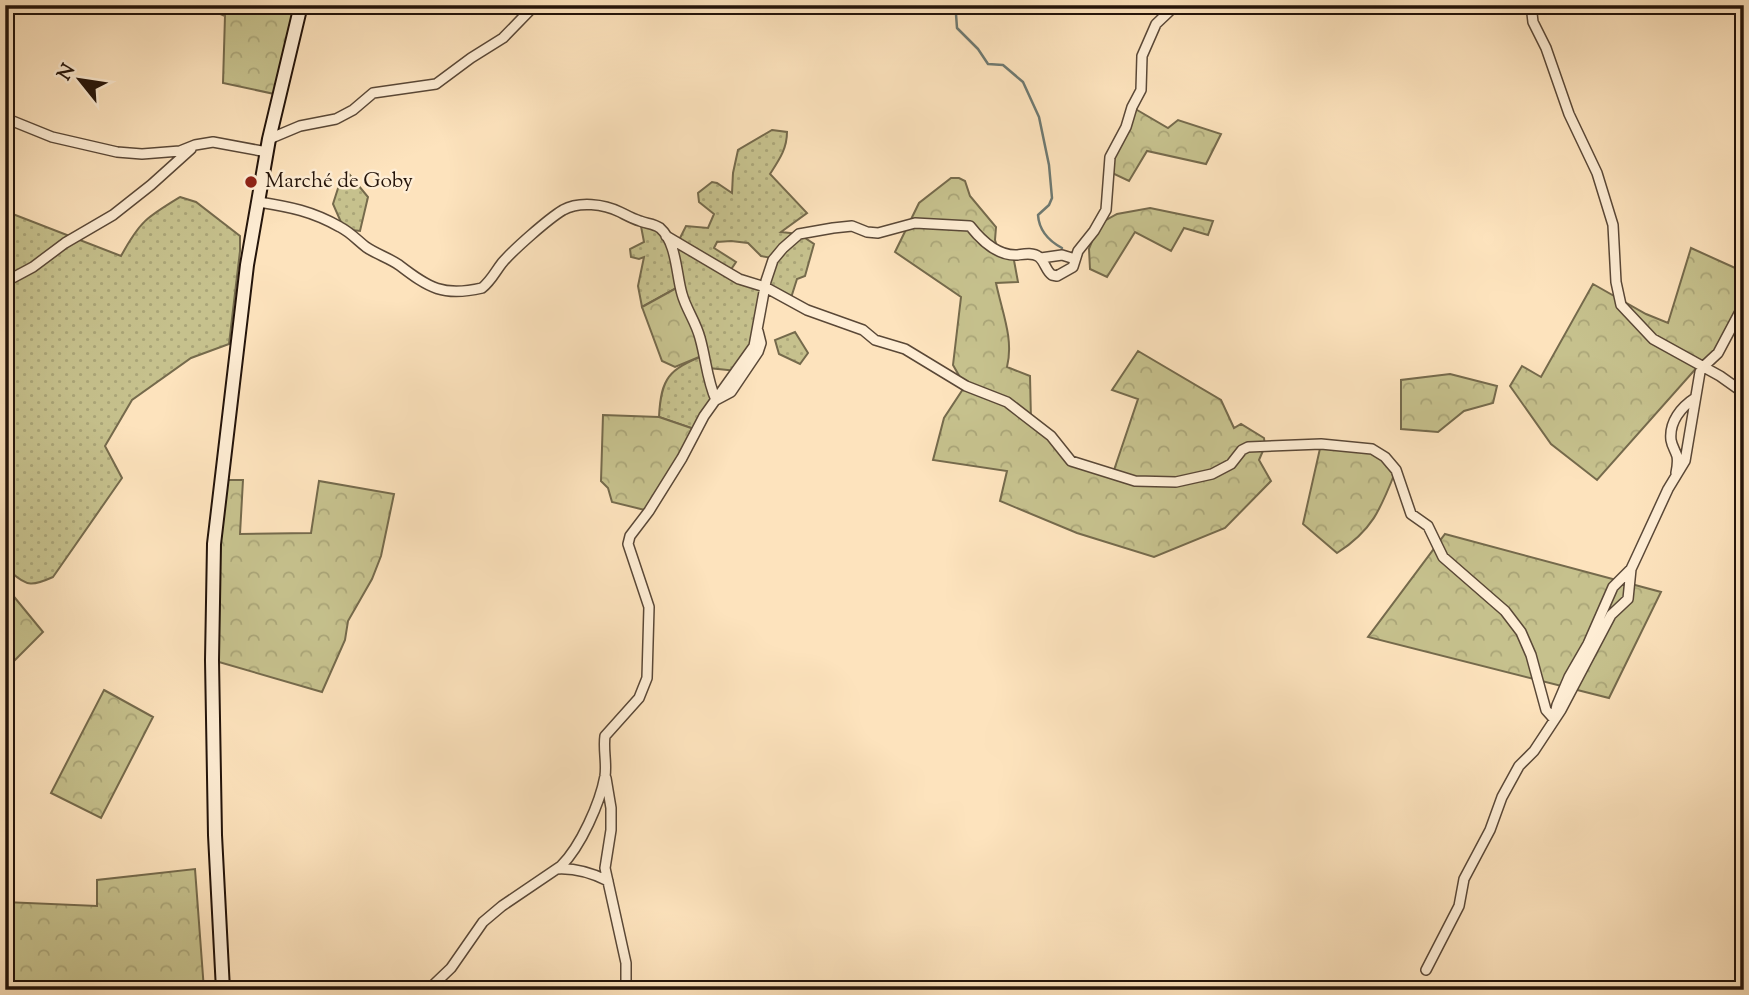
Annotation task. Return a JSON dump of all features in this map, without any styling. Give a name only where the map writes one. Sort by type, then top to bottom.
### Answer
[{"type":"main road","points":[[223,990],[215,835],[212,660],[214,544],[237,335],[268,146],[301,5]]},
{"type":"street","points":[[5,118],[52,137],[142,155],[180,151],[214,142],[268,146],[300,126],[336,119],[373,93],[436,84],[499,41],[535,5]]},
{"type":"street","points":[[914,5],[919,8],[925,5]]},
{"type":"street","points":[[1041,258],[1048,272],[1057,276],[1073,267],[1078,251],[1094,231],[1105,210],[1110,157],[1141,90],[1142,56],[1149,36],[1156,24],[1176,5]]},
{"type":"street","points":[[1531,5],[1533,22],[1546,48],[1569,114],[1597,173],[1613,225],[1616,282],[1621,304],[1653,339],[1744,393]]},
{"type":"street","points":[[5,282],[113,215],[195,145]]},
{"type":"street","points":[[259,202],[303,209],[315,214],[344,229],[377,255],[397,264],[411,277],[426,285],[451,292],[482,288],[503,261],[564,209],[600,205],[650,223],[659,228],[671,247],[683,299],[696,323],[708,368],[708,383],[716,400]]},
{"type":"street","points":[[626,990],[626,963],[604,859],[611,830],[611,808],[605,773],[605,736],[639,698],[647,678],[650,616],[628,544],[682,458],[704,416],[754,346],[765,286],[773,260],[799,234],[852,226],[878,233],[915,223],[970,226],[986,244],[1013,255],[1027,254],[1041,258],[1062,255],[1075,259]]},
{"type":"street","points":[[666,236],[739,279],[765,286],[807,310],[863,330],[875,340],[905,349],[965,386],[1007,402],[1051,436],[1071,461],[1125,478],[1154,482],[1200,478],[1231,464],[1242,450],[1248,447],[1321,444],[1372,449],[1385,457],[1396,470],[1411,514],[1428,526],[1447,563],[1505,611],[1521,632],[1531,655],[1546,710],[1554,719]]},
{"type":"street","points":[[1554,719],[1569,677],[1588,644],[1613,587],[1631,569],[1688,450],[1690,424],[1703,367],[1718,353],[1744,304]]},
{"type":"street","points":[[1676,475],[1677,457],[1671,443],[1671,435],[1677,414],[1685,404],[1695,398]]},
{"type":"street","points":[[1426,970],[1459,906],[1464,879],[1490,830],[1502,797],[1518,766],[1534,751],[1554,719],[1611,614],[1628,599],[1631,569]]},
{"type":"street","points":[[428,990],[451,968],[483,922],[557,869],[569,857],[582,836],[605,773]]},
{"type":"street","points":[[557,869],[574,870],[608,881]]},
{"type":"green space","points":[[200,5],[301,5],[279,95],[223,83],[225,16]]},
{"type":"green space","points":[[1132,107],[1168,128],[1178,120],[1221,134],[1206,164],[1147,151],[1129,181],[1110,172]]},
{"type":"green space","points":[[772,130],[787,132],[784,149],[770,174],[807,213],[781,232],[799,234],[814,244],[805,276],[797,279],[790,301],[767,290],[754,346],[737,371],[708,368],[716,400],[697,430],[659,417],[662,393],[669,377],[682,365],[704,355],[680,286],[642,307],[638,286],[644,257],[631,257],[630,249],[644,242],[640,221],[678,242],[686,226],[708,228],[714,214],[699,202],[698,193],[712,182],[732,193],[738,150]],"holes":[[[717,242],[748,243],[761,256],[772,258],[763,285],[730,271],[736,262],[714,248]]]},
{"type":"green space","points":[[349,174],[368,197],[360,231],[344,229],[333,204],[341,179]]},
{"type":"green space","points":[[951,178],[965,181],[970,196],[996,227],[995,240],[998,250],[1013,255],[1018,282],[996,283],[1008,336],[1007,367],[1030,376],[1031,420],[1066,458],[1113,473],[1138,399],[1112,390],[1138,351],[1221,400],[1234,428],[1241,424],[1264,438],[1265,446],[1259,460],[1271,481],[1225,528],[1154,557],[1077,533],[1000,501],[1007,471],[933,460],[944,418],[965,386],[953,365],[961,297],[895,252],[919,203]]},
{"type":"green space","points":[[180,197],[196,202],[240,236],[229,344],[191,358],[132,400],[105,446],[122,478],[53,577],[26,583],[11,572],[12,548],[5,543],[5,211],[121,256],[145,221]]},
{"type":"green space","points":[[1150,208],[1213,221],[1208,235],[1184,228],[1171,251],[1135,232],[1107,277],[1090,269],[1089,249],[1099,224],[1117,214]]},
{"type":"green space","points":[[1691,248],[1744,272],[1744,304],[1718,353],[1699,365],[1597,480],[1551,444],[1510,386],[1522,366],[1541,377],[1593,284],[1646,314],[1668,323]]},
{"type":"green space","points":[[680,286],[704,355],[675,367],[662,361],[642,307]]},
{"type":"green space","points":[[795,332],[808,353],[800,364],[779,354],[775,340]]},
{"type":"green space","points":[[1450,374],[1497,386],[1493,403],[1464,411],[1438,432],[1401,429],[1401,380]]},
{"type":"green space","points":[[603,415],[659,417],[697,430],[649,511],[612,502],[608,488],[601,481]]},
{"type":"green space","points":[[1321,444],[1372,449],[1396,470],[1386,496],[1368,527],[1337,553],[1303,524]]},
{"type":"green space","points":[[221,480],[243,480],[240,534],[311,533],[319,481],[394,494],[381,556],[372,579],[348,621],[345,640],[322,692],[212,660]]},
{"type":"green space","points":[[1445,534],[1661,592],[1609,698],[1368,637]]},
{"type":"green space","points":[[5,588],[43,632],[5,670]]},
{"type":"green space","points":[[104,690],[153,717],[101,818],[51,793]]},
{"type":"green space","points":[[195,869],[204,990],[5,990],[5,902],[97,906],[97,880]]},
{"type":"waterway","points":[[961,5],[956,14],[957,28],[978,49],[988,64],[1003,65],[1023,82],[1039,117],[1049,165],[1052,198],[1049,205],[1038,215],[1045,234],[1062,248]]},
{"type":"place","name":"Marché de Goby","points":[[251,182]]}]
